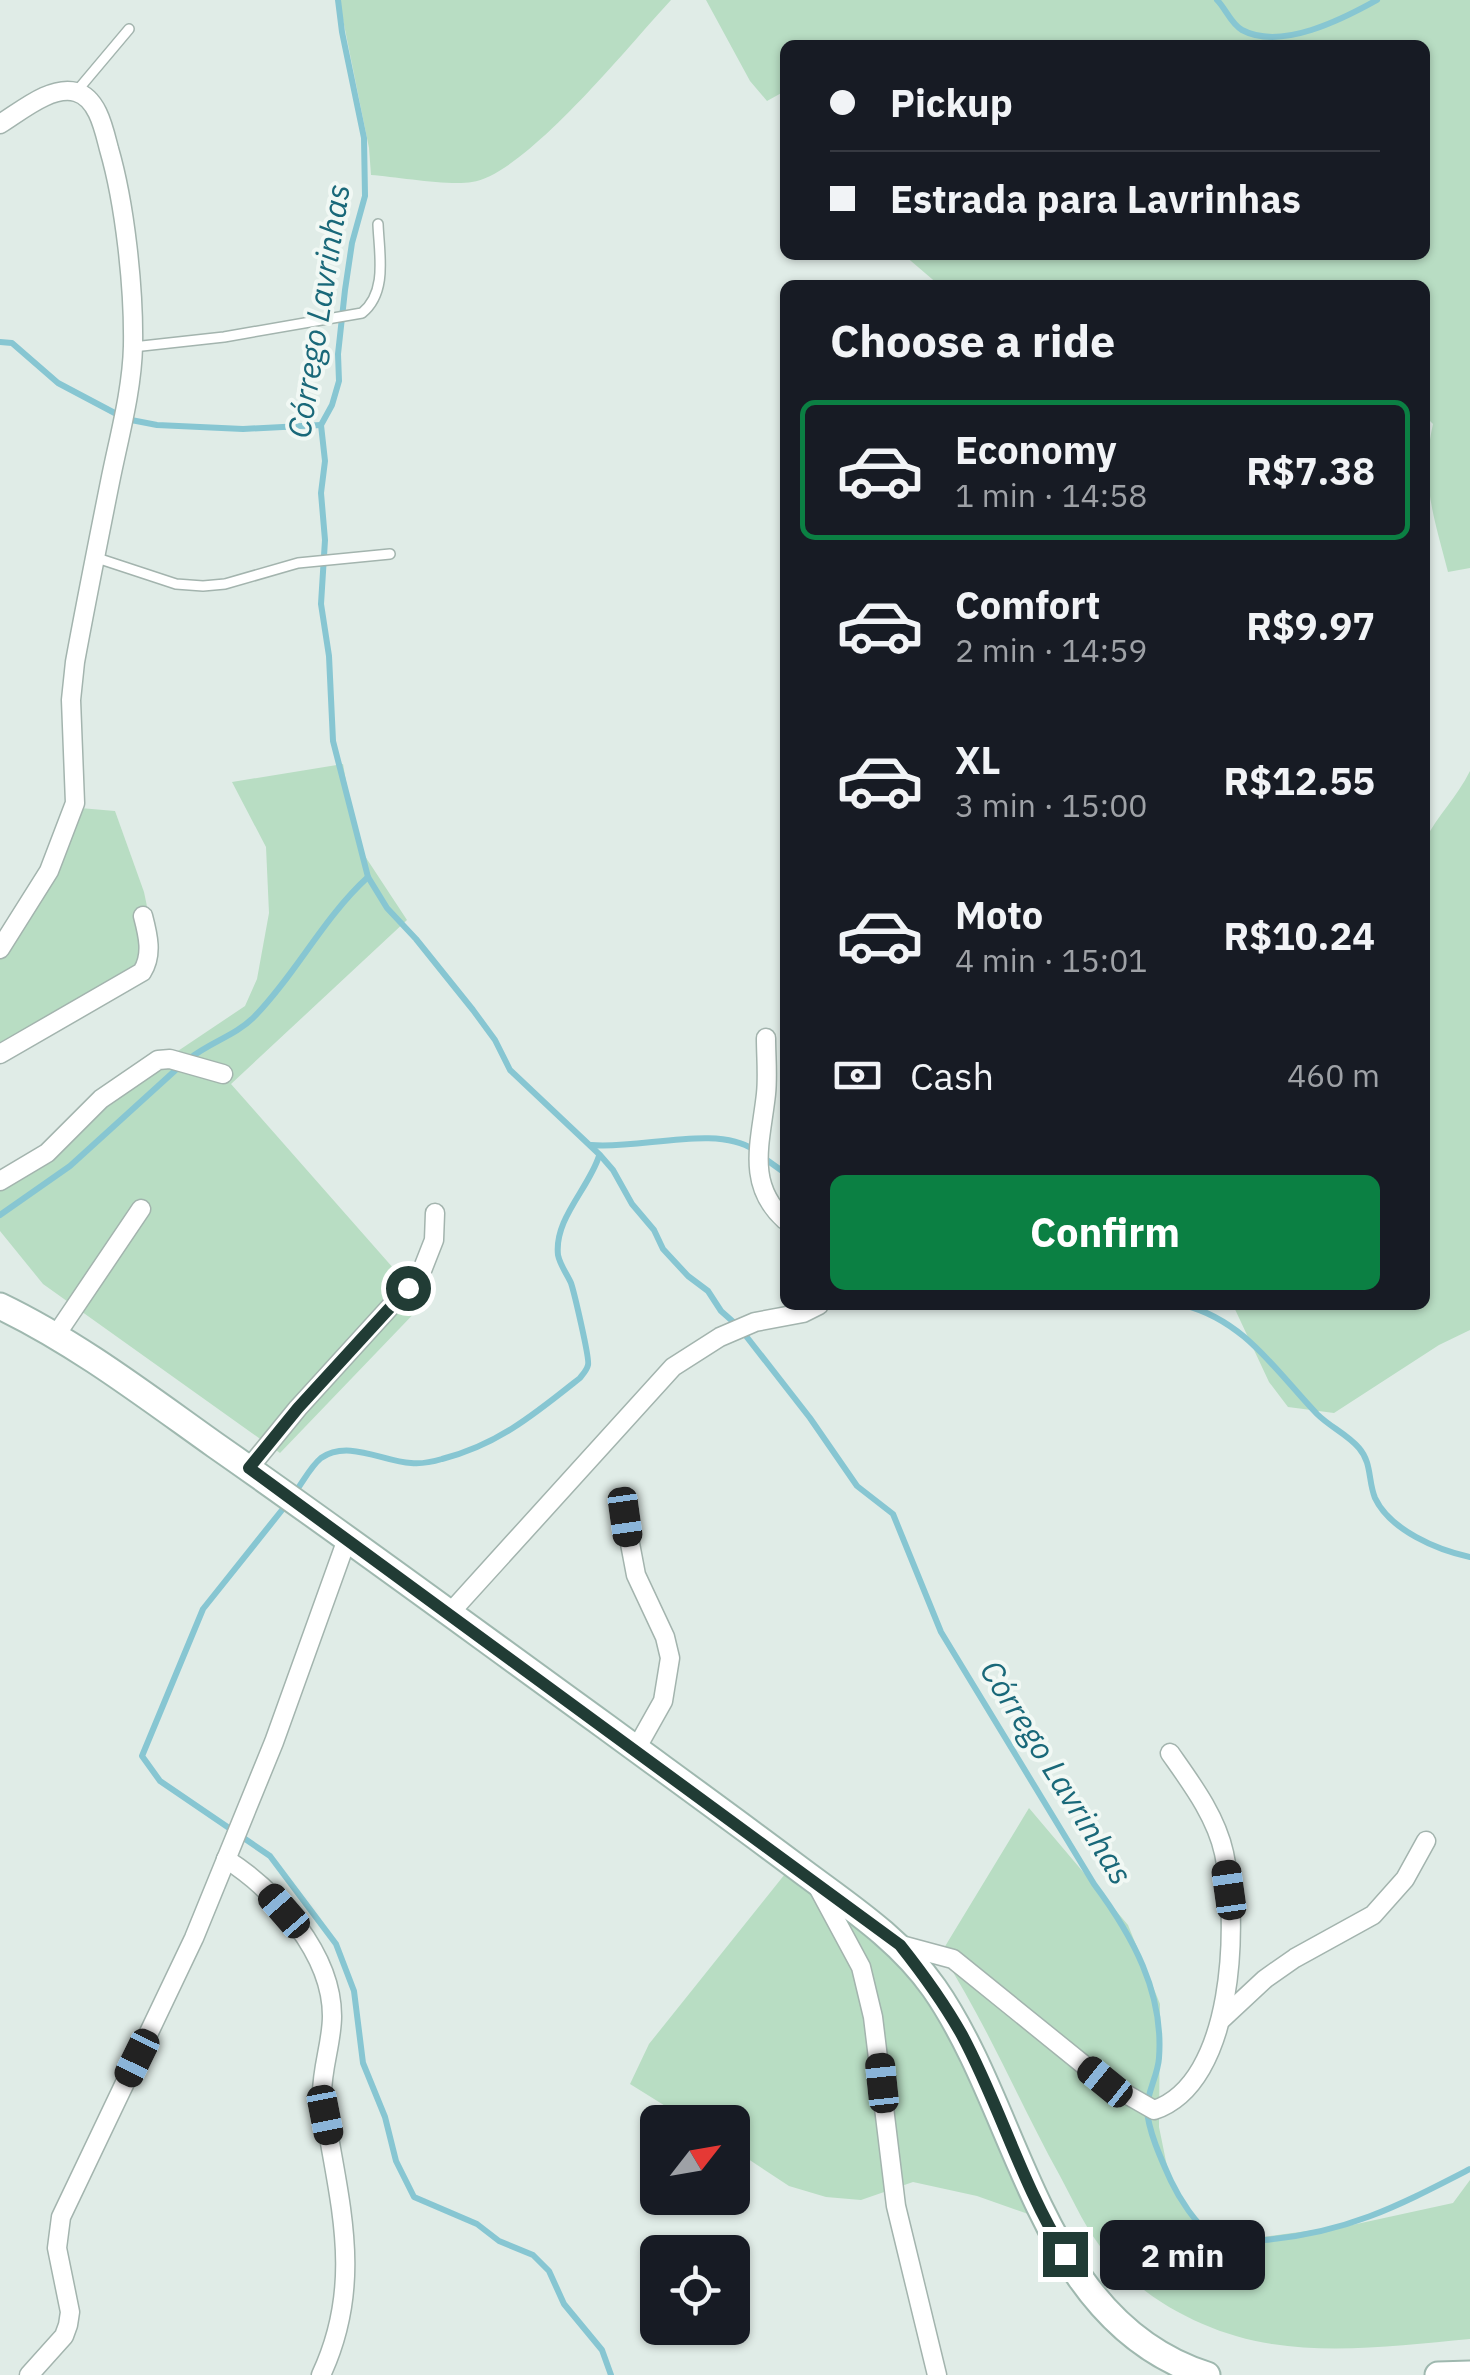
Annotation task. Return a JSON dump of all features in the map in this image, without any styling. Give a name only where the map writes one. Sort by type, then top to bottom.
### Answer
[{"type":"street","points":[[0,950],[49,871],[75,803],[71,700],[133,348],[114,166],[96,110],[76,92],[48,96],[1,123]]},
{"type":"street","points":[[0,1054],[142,972],[148,946],[144,916]]},
{"type":"street","points":[[766,1038],[766,1092],[756,1157],[766,1199],[780,1214]]},
{"type":"street","points":[[0,1181],[46,1152],[102,1100],[158,1060],[170,1059],[223,1074]]},
{"type":"street","points":[[56,1335],[140,1209]]},
{"type":"street","points":[[249,1468],[421,1272],[434,1240],[435,1213]]},
{"type":"street","points":[[0,1306],[56,1335],[249,1468],[900,1945],[935,1990],[963,2038],[1034,2197],[1076,2270],[1104,2306],[1149,2348],[1176,2365],[1207,2375]]},
{"type":"street","points":[[450,1614],[673,1367],[720,1337],[755,1322],[809,1310]]},
{"type":"street","points":[[625,1517],[636,1574],[670,1658],[662,1701],[636,1749]]},
{"type":"street","points":[[29,2375],[64,2336],[68,2325],[70,2312],[57,2248],[60,2217],[180,1970],[274,1742],[346,1539]]},
{"type":"street","points":[[900,1945],[953,1959],[1105,2082],[1154,2110],[1178,2097],[1191,2082],[1221,2019],[1228,1992],[1229,1890],[1224,1851],[1210,1816],[1170,1752]]},
{"type":"street","points":[[1221,2019],[1295,1958],[1374,1915],[1405,1879],[1426,1841]]},
{"type":"street","points":[[226,1859],[259,1883],[284,1911],[312,1950],[330,1993],[332,2019],[322,2094],[346,2231],[347,2264],[346,2297],[321,2375]]},
{"type":"street","points":[[814,1880],[861,1968],[874,2017],[896,2206],[937,2375]]},
{"type":"street","points":[[1438,2375],[1470,2374]]},
{"type":"lane","points":[[76,92],[129,30]]},
{"type":"lane","points":[[133,348],[362,313],[370,307],[379,285],[378,224]]},
{"type":"lane","points":[[94,557],[176,584],[204,586],[298,564],[390,554]]},
{"type":"green space","points":[[339,0],[671,0],[548,133],[494,174],[462,183],[371,175]]},
{"type":"green space","points":[[706,0],[1470,0],[1470,568],[1448,572],[1430,499],[1430,280],[933,280],[910,260],[1430,260],[1430,40],[780,40],[780,94],[767,101],[750,81]]},
{"type":"green space","points":[[343,764],[357,844],[407,920],[231,1084],[424,1303],[280,1453],[43,1284],[0,1231],[0,1182],[163,1061],[245,1006],[257,979],[269,913],[266,847],[232,782]]},
{"type":"green space","points":[[1470,771],[1470,1330],[1439,1345],[1334,1413],[1288,1407],[1269,1382],[1235,1310],[1430,1310],[1430,832]]},
{"type":"green space","points":[[80,808],[115,811],[144,892],[155,945],[136,966],[0,1044],[0,940]]},
{"type":"green space","points":[[1029,1808],[1128,1925],[1160,2004],[1159,2127],[1170,2181],[1195,2220],[1241,2240],[1352,2225],[1453,2203],[1470,2180],[1470,2339],[1346,2348],[1296,2347],[1249,2340],[1181,2314],[1141,2287],[1107,2255],[1081,2217],[988,2035],[941,1953]]},
{"type":"green space","points":[[785,1874],[876,1936],[945,2010],[1034,2216],[977,2196],[913,2182],[861,2200],[826,2197],[789,2186],[750,2160],[750,2105],[664,2105],[630,2084],[649,2044]]},
{"type":"waterway","name":"Córrego Lavrinhas","points":[[338,0],[364,138],[365,196],[345,290],[339,381],[321,425],[325,461],[321,493],[325,540],[321,604],[329,656],[333,741],[368,877],[387,908],[473,1010],[510,1070],[613,1170],[663,1249],[739,1327],[857,1486],[893,1514],[941,1632],[1143,1965],[1159,2034],[1148,2118],[1171,2181],[1194,2218],[1206,2231],[1224,2240],[1294,2236],[1371,2216],[1470,2169]]},
{"type":"waterway","points":[[1217,0],[1242,30],[1275,37],[1311,30],[1377,0]]},
{"type":"waterway","points":[[0,342],[12,343],[58,383],[126,419],[157,425],[243,429],[321,425]]},
{"type":"waterway","points":[[189,1059],[254,1017],[337,910],[368,877]]},
{"type":"waterway","points":[[0,1215],[70,1166],[179,1067]]},
{"type":"waterway","points":[[591,1145],[699,1138],[720,1139],[754,1150]]},
{"type":"waterway","points":[[293,1495],[317,1462],[332,1453],[354,1451],[419,1463],[462,1453],[499,1436],[580,1378],[588,1365],[587,1351],[571,1283],[558,1255],[558,1242],[567,1216],[599,1156]]},
{"type":"waterway","points":[[764,1158],[780,1169]]},
{"type":"waterway","points":[[1200,1310],[1242,1335],[1317,1414],[1354,1443],[1366,1460],[1375,1498],[1392,1520],[1429,1544],[1470,1557]]},
{"type":"waterway","points":[[286,1505],[203,1609],[142,1756],[160,1781],[270,1856],[336,1944],[354,1991],[363,2063],[385,2117],[396,2161],[414,2197],[477,2224],[499,2241],[533,2255],[549,2271],[564,2304],[602,2350],[611,2375]]},
{"type":"route","points":[[408,1288],[249,1468],[900,1945],[935,1990],[963,2038],[1034,2197],[1065,2254]]}]
